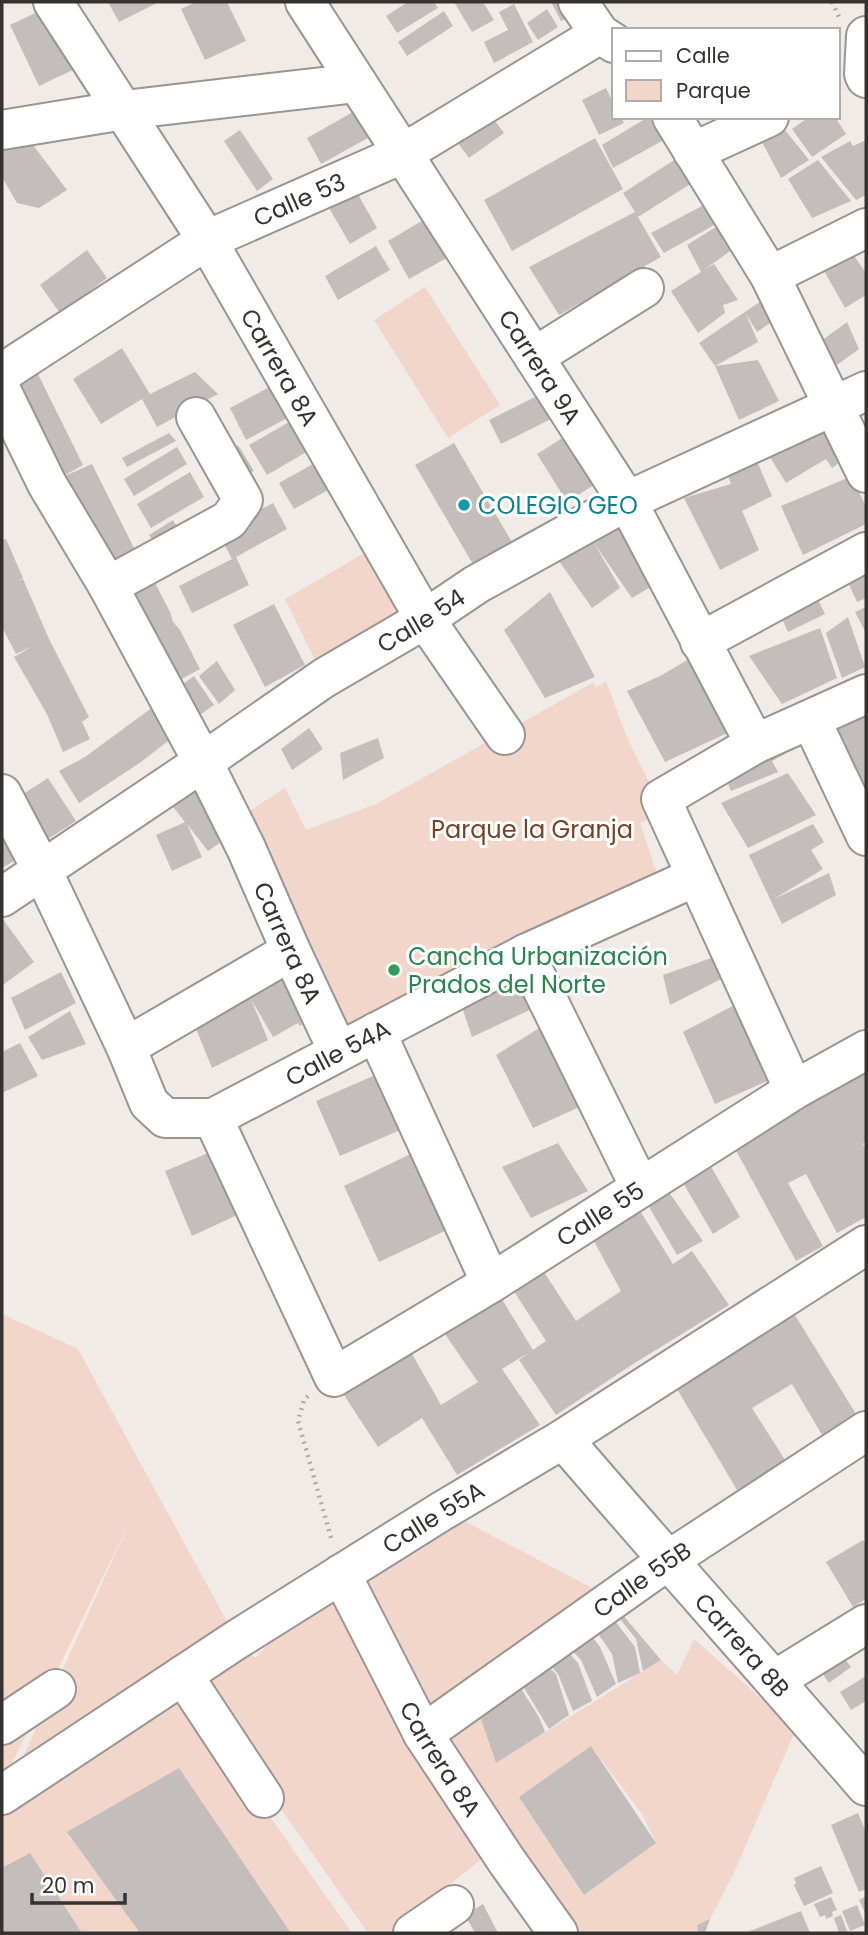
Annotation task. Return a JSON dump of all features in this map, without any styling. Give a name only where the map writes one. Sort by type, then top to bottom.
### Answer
[{"type":"street","name":"Carrera 8A","points":[[52,2],[207,240],[425,619],[505,735]]},
{"type":"street","name":"Carrera 9A","points":[[305,2],[627,501],[755,744]]},
{"type":"street","points":[[578,2],[607,38]]},
{"type":"street","points":[[856,79],[866,36]]},
{"type":"street","name":"Calle 53","points":[[2,373],[207,240],[402,154],[607,38]]},
{"type":"street","points":[[2,130],[124,110],[357,83]]},
{"type":"street","points":[[673,119],[770,276],[866,473]]},
{"type":"street","points":[[693,152],[765,119]]},
{"type":"street","points":[[770,276],[866,228]]},
{"type":"street","points":[[534,357],[644,288]]},
{"type":"street","name":"Calle 54","points":[[2,897],[324,678],[425,619],[477,584],[627,501],[866,391]]},
{"type":"street","name":"Carrera 8A","points":[[2,392],[47,484],[108,586],[203,762],[246,848],[338,1051]]},
{"type":"street","points":[[108,586],[229,520],[243,500],[196,417]]},
{"type":"street","points":[[700,642],[866,552]]},
{"type":"street","points":[[794,1090],[661,799],[755,744],[866,694]]},
{"type":"street","points":[[811,720],[866,836]]},
{"type":"street","points":[[2,794],[42,870],[126,1047],[291,951]]},
{"type":"street","name":"Calle 54A","points":[[126,1047],[149,1103],[165,1118],[213,1118],[525,954],[695,877]]},
{"type":"street","points":[[525,954],[640,1187]]},
{"type":"street","points":[[376,1032],[491,1283]]},
{"type":"street","name":"Calle 55","points":[[334,1377],[491,1283],[794,1090],[866,1050]]},
{"type":"street","points":[[213,1118],[334,1377]]},
{"type":"street","name":"Calle 55A","points":[[2,1796],[341,1574],[563,1439],[866,1245]]},
{"type":"street","name":"Calle 55B","points":[[423,1734],[667,1562],[866,1431]]},
{"type":"street","name":"Carrera 8B","points":[[563,1439],[667,1562],[775,1680],[866,1786]]},
{"type":"street","name":"Carrera 8A","points":[[341,1574],[423,1734],[558,1933]]},
{"type":"street","points":[[775,1680],[866,1624]]},
{"type":"street","points":[[183,1675],[264,1798]]},
{"type":"street","points":[[2,1725],[56,1689]]},
{"type":"street","points":[[413,1933],[454,1905]]},
{"type":"path","points":[[334,1377],[303,1400],[298,1421],[341,1574]]},
{"type":"green space","points":[[425,287],[500,405],[448,438],[374,320]]},
{"type":"green space","points":[[399,533],[425,619],[324,678],[285,599]]},
{"type":"green space","name":"Parque la Granja","points":[[606,681],[626,735],[664,813],[640,823],[658,877],[341,1032],[238,818],[285,788],[306,830],[376,804],[594,682],[596,688]]},
{"type":"green space","points":[[2,1314],[78,1349],[234,1634],[17,1770],[132,1517],[2,1784]]},
{"type":"green space","points":[[447,1512],[617,1601],[478,1708],[496,1763],[661,1660],[677,1675],[694,1639],[796,1729],[733,1875],[710,1919],[697,1925],[698,1933],[563,1933],[489,1853],[390,1933],[368,1933],[188,1676],[240,1642],[255,1658],[321,1590]],"holes":[[[591,1746],[642,1814],[656,1843],[584,1895],[519,1797]]]},
{"type":"green space","points":[[182,1692],[352,1933],[2,1933],[2,1810]]},
{"type":"building","points":[[108,2],[159,2],[119,22]]},
{"type":"building","points":[[196,2],[227,2],[246,41],[205,60],[181,9]]},
{"type":"building","points":[[408,2],[434,2],[438,8],[397,33],[386,16]]},
{"type":"building","points":[[454,2],[483,2],[494,20],[472,32]]},
{"type":"building","points":[[551,2],[562,2],[569,17],[561,21]]},
{"type":"building","points":[[514,4],[533,42],[494,63],[484,42],[508,30],[499,12]]},
{"type":"building","points":[[52,5],[81,66],[39,86],[10,25]]},
{"type":"building","points":[[547,9],[558,27],[538,40],[527,23]]},
{"type":"building","points":[[444,11],[453,26],[407,56],[398,42]]},
{"type":"building","points":[[606,88],[612,101],[612,119],[622,119],[624,123],[599,135],[582,100]]},
{"type":"building","points":[[360,108],[375,134],[321,164],[307,138]]},
{"type":"building","points":[[486,109],[504,133],[469,158],[451,134]]},
{"type":"building","points":[[645,119],[665,119],[673,135],[613,168],[602,145]]},
{"type":"building","points":[[806,119],[836,119],[846,134],[812,157],[792,129]]},
{"type":"building","points":[[782,126],[809,160],[781,178],[762,142]]},
{"type":"building","points":[[240,130],[273,179],[257,191],[224,141]]},
{"type":"building","points":[[27,137],[67,190],[39,208],[17,203],[2,177],[2,152]]},
{"type":"building","points":[[595,138],[623,189],[512,251],[484,200]]},
{"type":"building","points":[[866,140],[866,195],[856,200],[821,157],[850,141],[853,146]]},
{"type":"building","points":[[685,153],[700,178],[638,217],[661,257],[559,315],[529,267],[635,212],[623,193]]},
{"type":"building","points":[[818,160],[851,201],[812,218],[788,179]]},
{"type":"building","points":[[351,182],[377,228],[350,244],[323,198]]},
{"type":"building","points":[[717,198],[727,218],[664,253],[651,233]]},
{"type":"building","points":[[432,215],[454,254],[409,279],[388,241]]},
{"type":"building","points":[[727,220],[741,243],[704,270],[714,264],[738,300],[723,305],[725,313],[698,333],[671,291],[701,272],[687,245]]},
{"type":"building","points":[[846,244],[866,273],[866,295],[845,308],[818,260]]},
{"type":"building","points":[[376,246],[390,270],[338,300],[325,276]]},
{"type":"building","points":[[87,250],[107,278],[60,313],[40,285]]},
{"type":"building","points":[[770,295],[782,315],[757,332],[746,314],[758,342],[715,366],[699,343]]},
{"type":"building","points":[[847,322],[859,349],[827,372],[813,347]]},
{"type":"building","points":[[122,348],[150,394],[195,372],[218,394],[157,427],[142,399],[101,424],[73,379]]},
{"type":"building","points":[[758,360],[779,401],[739,420],[715,366]]},
{"type":"building","points":[[33,364],[83,465],[60,478],[92,464],[138,556],[106,574],[2,383]]},
{"type":"building","points":[[283,380],[299,412],[246,440],[230,408]]},
{"type":"building","points":[[543,393],[555,417],[501,444],[489,420]]},
{"type":"building","points":[[828,411],[853,453],[832,468],[826,459],[786,483],[761,443],[798,421],[816,445],[802,423]]},
{"type":"building","points":[[303,414],[320,444],[267,475],[249,445]]},
{"type":"building","points":[[169,433],[176,441],[127,467],[122,458]]},
{"type":"building","points":[[564,437],[594,485],[567,502],[537,454]]},
{"type":"building","name":"COLEGIO GEO","points":[[454,443],[513,544],[474,566],[415,465]]},
{"type":"building","points":[[238,445],[254,471],[239,477],[224,454]]},
{"type":"building","points":[[177,447],[187,464],[134,496],[124,479]]},
{"type":"building","points":[[752,450],[772,496],[742,511],[759,550],[720,570],[684,498],[731,484],[722,462]]},
{"type":"building","points":[[322,459],[337,485],[294,509],[279,483]]},
{"type":"building","points":[[190,472],[204,497],[151,528],[137,504]]},
{"type":"building","points":[[852,476],[866,507],[866,524],[803,555],[781,506]]},
{"type":"building","points":[[273,503],[287,529],[236,557],[249,585],[192,613],[179,586],[232,559],[218,532]]},
{"type":"building","points":[[627,514],[664,579],[632,598],[594,543],[620,588],[592,608],[554,554]]},
{"type":"building","points":[[173,520],[180,532],[158,548],[149,535]]},
{"type":"building","points":[[6,539],[23,578],[16,582],[23,579],[49,639],[89,717],[82,722],[90,739],[63,752],[47,714],[14,657],[33,646],[16,654],[2,627],[2,540]]},
{"type":"building","points":[[866,554],[866,598],[857,602],[842,569]]},
{"type":"building","points":[[151,575],[173,622],[200,669],[167,687],[115,589]]},
{"type":"building","points":[[550,592],[595,677],[545,698],[504,630]]},
{"type":"building","points":[[815,593],[825,614],[788,632],[778,610]]},
{"type":"building","points":[[274,604],[305,665],[265,687],[233,625]]},
{"type":"building","points":[[866,607],[866,633],[855,612]]},
{"type":"building","points":[[848,617],[865,667],[842,678],[826,633]]},
{"type":"building","points":[[820,628],[837,678],[782,704],[749,656]]},
{"type":"building","points":[[696,655],[736,729],[665,762],[627,691]]},
{"type":"building","points":[[217,661],[235,690],[219,704],[199,676]]},
{"type":"building","points":[[194,676],[214,705],[194,719],[175,690]]},
{"type":"building","points":[[157,704],[177,734],[141,762],[79,803],[59,771],[85,757]]},
{"type":"building","points":[[866,709],[866,800],[825,725]]},
{"type":"building","points":[[309,728],[323,749],[292,770],[281,749]]},
{"type":"building","points":[[378,738],[384,758],[343,780],[340,753]]},
{"type":"building","points":[[776,741],[785,754],[772,761],[778,772],[731,791],[721,767]]},
{"type":"building","points":[[788,773],[816,815],[748,848],[721,803]]},
{"type":"building","points":[[48,778],[76,821],[45,841],[17,798]]},
{"type":"building","points":[[207,778],[236,832],[208,851],[187,824],[202,857],[172,871],[156,835],[185,822],[170,803]]},
{"type":"building","points":[[813,824],[824,842],[811,850],[823,869],[774,899],[829,873],[836,895],[782,924],[749,855]]},
{"type":"building","points":[[2,830],[19,858],[2,868]]},
{"type":"building","points":[[2,918],[34,962],[3,985],[2,984]]},
{"type":"building","points":[[720,955],[727,976],[670,1005],[663,975]]},
{"type":"building","points":[[61,972],[76,1003],[25,1030],[11,998]]},
{"type":"building","points":[[288,972],[311,1020],[300,1026],[298,1023],[273,1037],[251,999],[268,1040],[212,1068],[190,1014]]},
{"type":"building","points":[[525,973],[536,1007],[472,1037],[463,1010]]},
{"type":"building","points":[[744,1000],[774,1078],[715,1104],[683,1032]]},
{"type":"building","points":[[70,1011],[86,1044],[42,1060],[28,1037]]},
{"type":"building","points":[[541,1027],[584,1105],[533,1128],[496,1055]]},
{"type":"building","points":[[20,1043],[38,1076],[2,1093],[2,1052]]},
{"type":"building","points":[[866,1058],[866,1142],[863,1144],[866,1150],[866,1217],[837,1233],[806,1174],[788,1183],[823,1246],[796,1261],[727,1134]]},
{"type":"building","points":[[389,1069],[412,1125],[340,1156],[316,1101]]},
{"type":"building","points":[[558,1143],[588,1191],[531,1218],[502,1167]]},
{"type":"building","points":[[218,1149],[248,1210],[192,1236],[165,1171]]},
{"type":"building","points":[[421,1149],[447,1230],[379,1262],[344,1186]]},
{"type":"building","points":[[706,1158],[740,1217],[713,1234],[678,1174]]},
{"type":"building","points":[[668,1191],[703,1241],[677,1255],[648,1205]]},
{"type":"building","points":[[637,1206],[673,1264],[692,1251],[729,1305],[556,1415],[519,1360],[528,1353],[502,1369],[540,1425],[457,1475],[422,1418],[378,1447],[340,1389],[407,1345],[441,1405],[478,1382],[438,1324],[495,1288],[533,1350],[546,1341],[508,1282],[538,1263],[576,1321],[621,1291],[589,1232]]},
{"type":"building","points":[[790,1307],[856,1414],[822,1435],[792,1384],[752,1408],[785,1460],[737,1490],[674,1384]]},
{"type":"building","points":[[863,1540],[866,1544],[866,1599],[853,1607],[826,1562]]},
{"type":"building","points":[[616,1607],[661,1660],[643,1671],[636,1639],[613,1610]]},
{"type":"building","points":[[615,1621],[635,1647],[640,1673],[618,1683],[612,1654],[592,1625]]},
{"type":"building","points":[[584,1626],[600,1647],[616,1684],[597,1697],[581,1660],[563,1641]]},
{"type":"building","points":[[560,1643],[578,1663],[592,1701],[573,1711],[558,1674],[542,1656]]},
{"type":"building","points":[[842,1655],[851,1667],[829,1683],[820,1670]]},
{"type":"building","points":[[539,1658],[556,1674],[569,1715],[549,1729],[515,1673]]},
{"type":"building","points":[[513,1676],[539,1717],[545,1732],[496,1763],[476,1704]]},
{"type":"building","points":[[866,1676],[866,1701],[851,1710],[840,1692]]},
{"type":"building","points":[[591,1746],[656,1843],[584,1895],[519,1797]]},
{"type":"building","points":[[179,1768],[290,1932],[140,1933],[67,1832]]},
{"type":"building","points":[[858,1813],[866,1832],[866,1889],[859,1892],[831,1825]]},
{"type":"building","points":[[30,1853],[82,1933],[2,1933],[2,1868]]},
{"type":"building","points":[[821,1866],[833,1893],[804,1906],[794,1885],[794,1878]]},
{"type":"building","points":[[866,1896],[866,1915],[859,1900]]},
{"type":"building","points":[[831,1897],[837,1910],[832,1912],[833,1916],[826,1919],[825,1915],[820,1917],[814,1904]]},
{"type":"building","points":[[483,1904],[498,1933],[475,1933],[465,1915]]},
{"type":"building","points":[[857,1905],[865,1925],[850,1931],[842,1911]]},
{"type":"building","points":[[801,1911],[810,1933],[745,1933]]},
{"type":"building","points":[[841,1915],[848,1933],[839,1933],[834,1918]]},
{"type":"building","points":[[710,1919],[705,1933],[698,1933],[697,1925]]},
{"type":"place","name":"COLEGIO GEO","points":[[464,505]]},
{"type":"place","name":"Cancha Urbanización Prados del Norte","points":[[394,970]]}]
